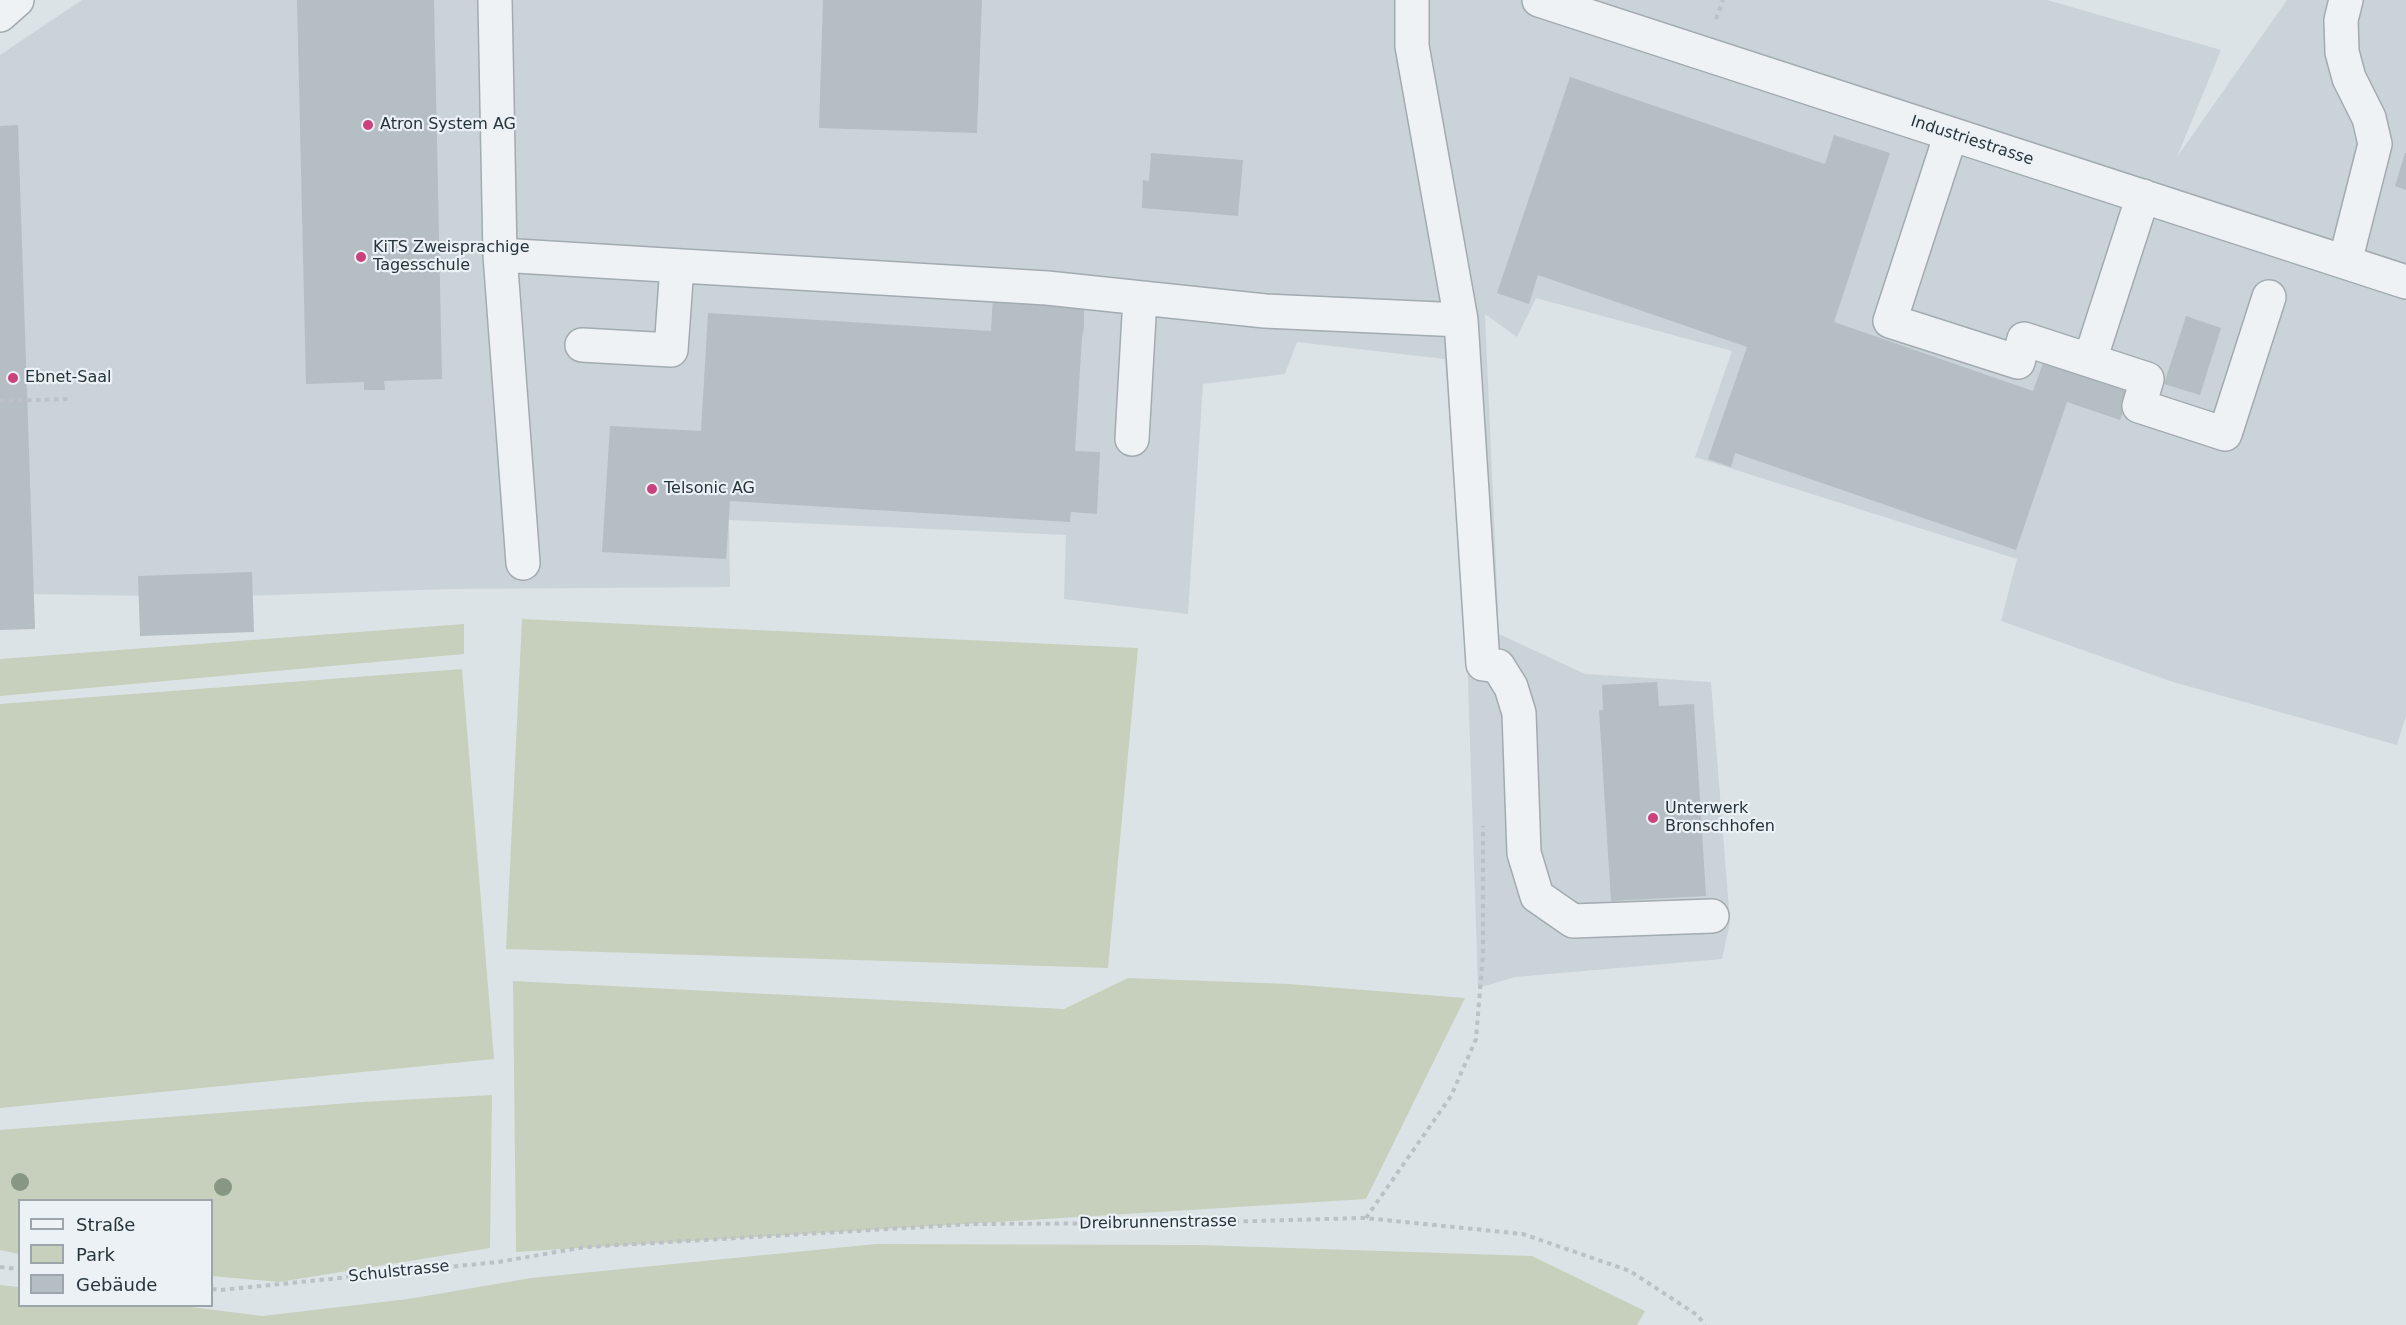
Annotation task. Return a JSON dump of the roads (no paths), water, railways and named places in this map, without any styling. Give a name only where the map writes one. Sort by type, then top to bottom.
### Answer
[{"type":"street","points":[[0,15],[17,0]]},
{"type":"street","points":[[495,0],[500,255],[523,563]]},
{"type":"street","points":[[1412,0],[1412,46],[1461,320],[1483,664],[1498,666],[1511,687],[1519,713],[1524,853],[1537,896],[1574,921],[1712,916]]},
{"type":"street","name":"Industriestrasse","points":[[1539,0],[2406,282]]},
{"type":"street","points":[[2345,262],[2375,144],[2369,118],[2349,78],[2342,52],[2341,20],[2346,0]]},
{"type":"street","points":[[1951,134],[1890,321],[2018,362],[2024,339],[2147,379],[2139,406],[2225,434],[2269,297]]},
{"type":"street","points":[[2090,360],[2143,196]]},
{"type":"street","points":[[500,255],[1047,288],[1265,311],[1461,320]]},
{"type":"street","points":[[582,345],[671,350],[677,266]]},
{"type":"street","points":[[1132,439],[1140,298]]},
{"type":"place","name":"Atron System AG","points":[[368,125]]},
{"type":"place","name":"KiTS Zweisprachige Tagesschule","points":[[361,257]]},
{"type":"place","name":"Ebnet-Saal","points":[[13,378]]},
{"type":"place","name":"Telsonic AG","points":[[652,489]]},
{"type":"place","name":"Unterwerk Bronschhofen","points":[[1653,818]]}]
